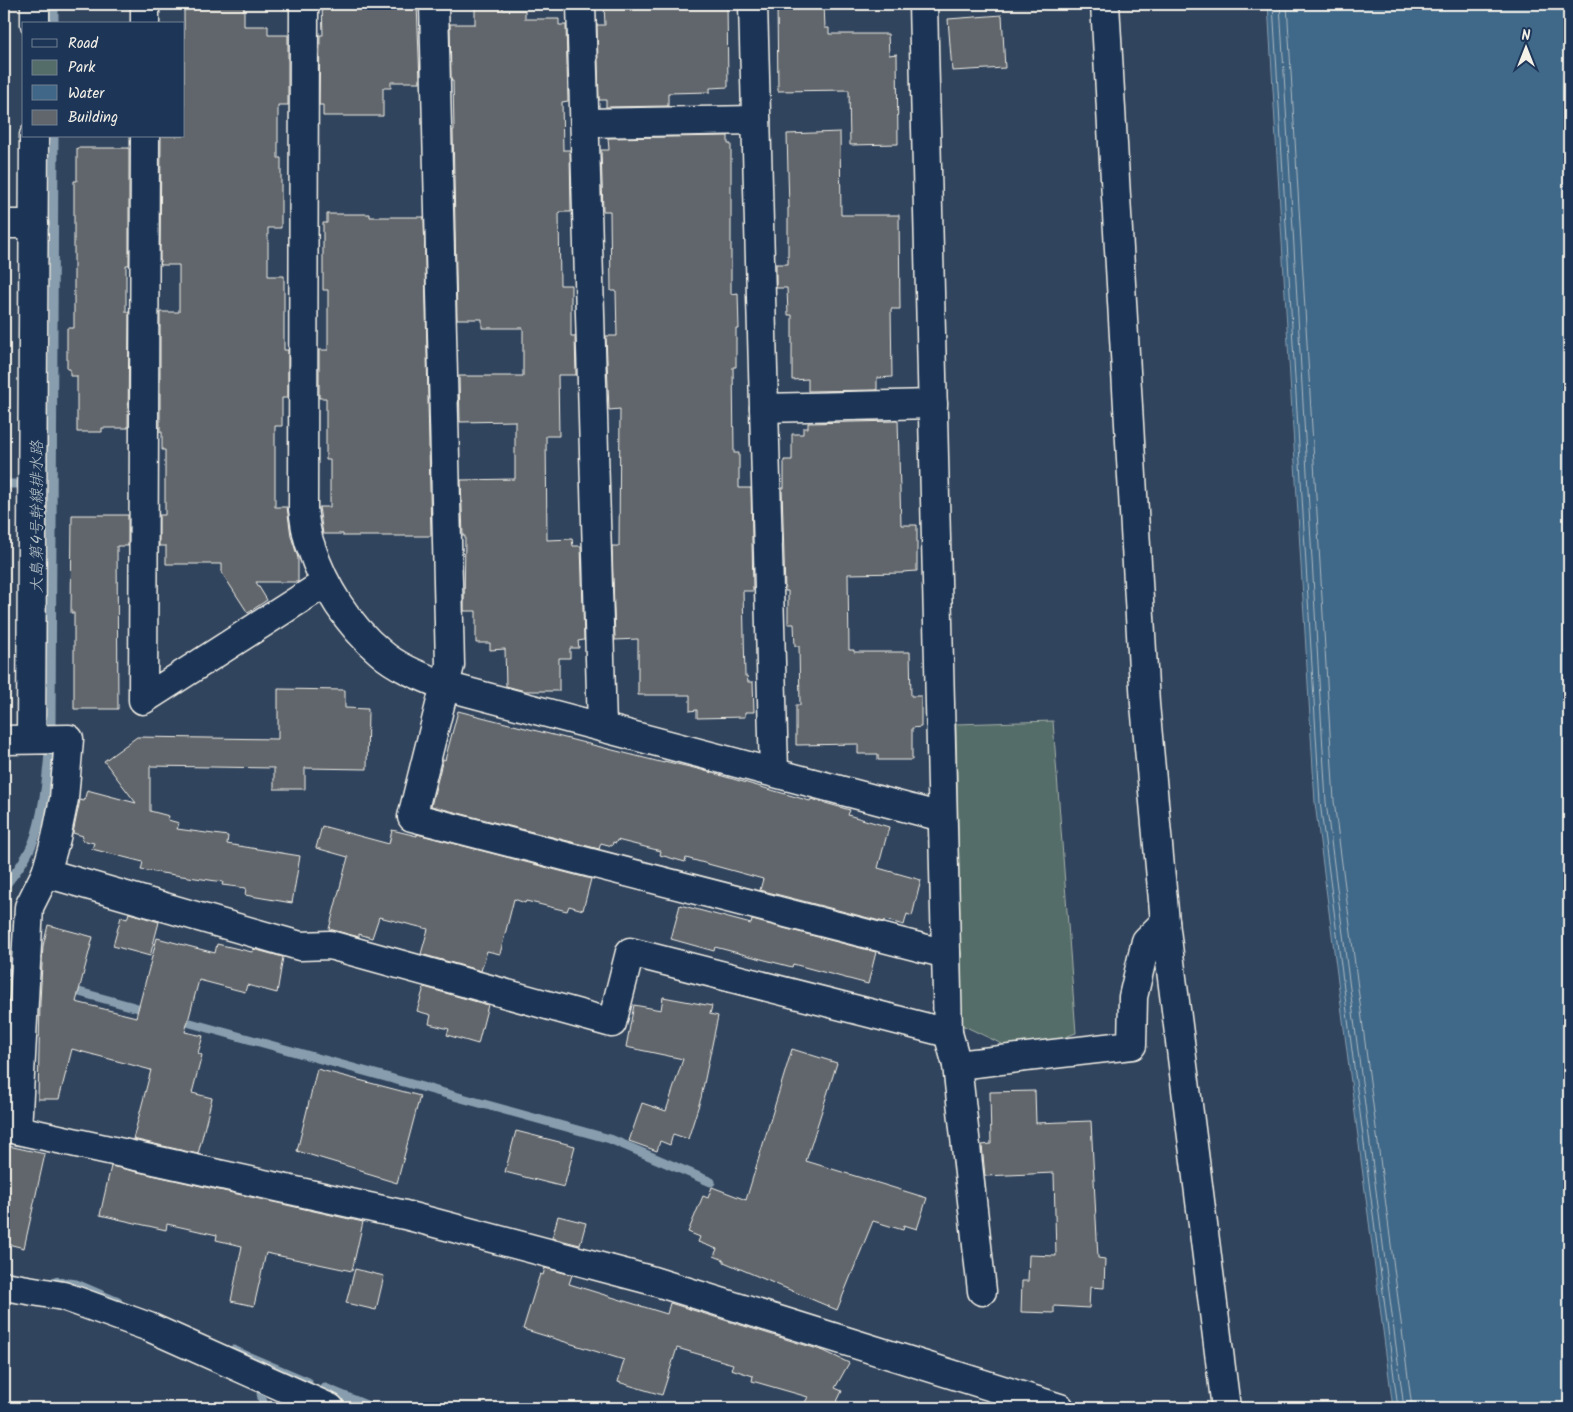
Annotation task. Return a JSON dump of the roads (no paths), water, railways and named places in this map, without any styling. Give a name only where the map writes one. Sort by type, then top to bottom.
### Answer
[{"type":"street","points":[[35,4],[35,22]]},
{"type":"street","points":[[145,4],[145,22]]},
{"type":"street","points":[[304,4],[303,509],[310,546],[325,583],[351,623],[381,653],[413,673],[445,686],[942,817]]},
{"type":"street","points":[[434,4],[450,665],[412,817],[946,954]]},
{"type":"street","points":[[581,4],[602,727]]},
{"type":"street","points":[[753,4],[774,772]]},
{"type":"street","points":[[923,4],[948,1033],[957,1065],[982,1290]]},
{"type":"street","points":[[1105,4],[1146,704],[1165,922],[1226,1408]]},
{"type":"street","points":[[585,123],[756,120]]},
{"type":"street","points":[[33,739],[34,138]]},
{"type":"street","points":[[145,138],[143,700],[325,583]]},
{"type":"street","points":[[4,224],[34,224]]},
{"type":"street","points":[[764,408],[932,404]]},
{"type":"street","points":[[4,740],[70,739],[64,800],[46,873],[29,908],[10,1128],[414,1217],[650,1280],[1060,1408]]},
{"type":"street","points":[[46,873],[300,946],[330,945],[612,1023],[630,952],[948,1033]]},
{"type":"street","points":[[957,1065],[1132,1044],[1133,997],[1146,941],[1165,922]]},
{"type":"street","points":[[4,1286],[63,1296],[150,1327],[330,1408]]},
{"type":"water","points":[[1268,4],[1569,4],[1569,1408],[1393,1408],[1315,803]]},
{"type":"waterway","name":"大島第4号幹線排水路","points":[[54,4],[54,22]]},
{"type":"waterway","name":"大島第4号幹線排水路","points":[[4,887],[27,855],[36,834],[48,769],[51,729],[54,138]]},
{"type":"waterway","points":[[4,484],[17,484]]},
{"type":"waterway","points":[[4,971],[11,973]]},
{"type":"waterway","points":[[68,989],[149,1011]]},
{"type":"waterway","points":[[176,1019],[610,1139],[711,1182]]},
{"type":"waterway","points":[[55,1281],[76,1284],[118,1302]]},
{"type":"waterway","points":[[233,1350],[308,1382]]},
{"type":"waterway","points":[[325,1388],[373,1408]]},
{"type":"waterway","points":[[261,1393],[264,1408]]}]
